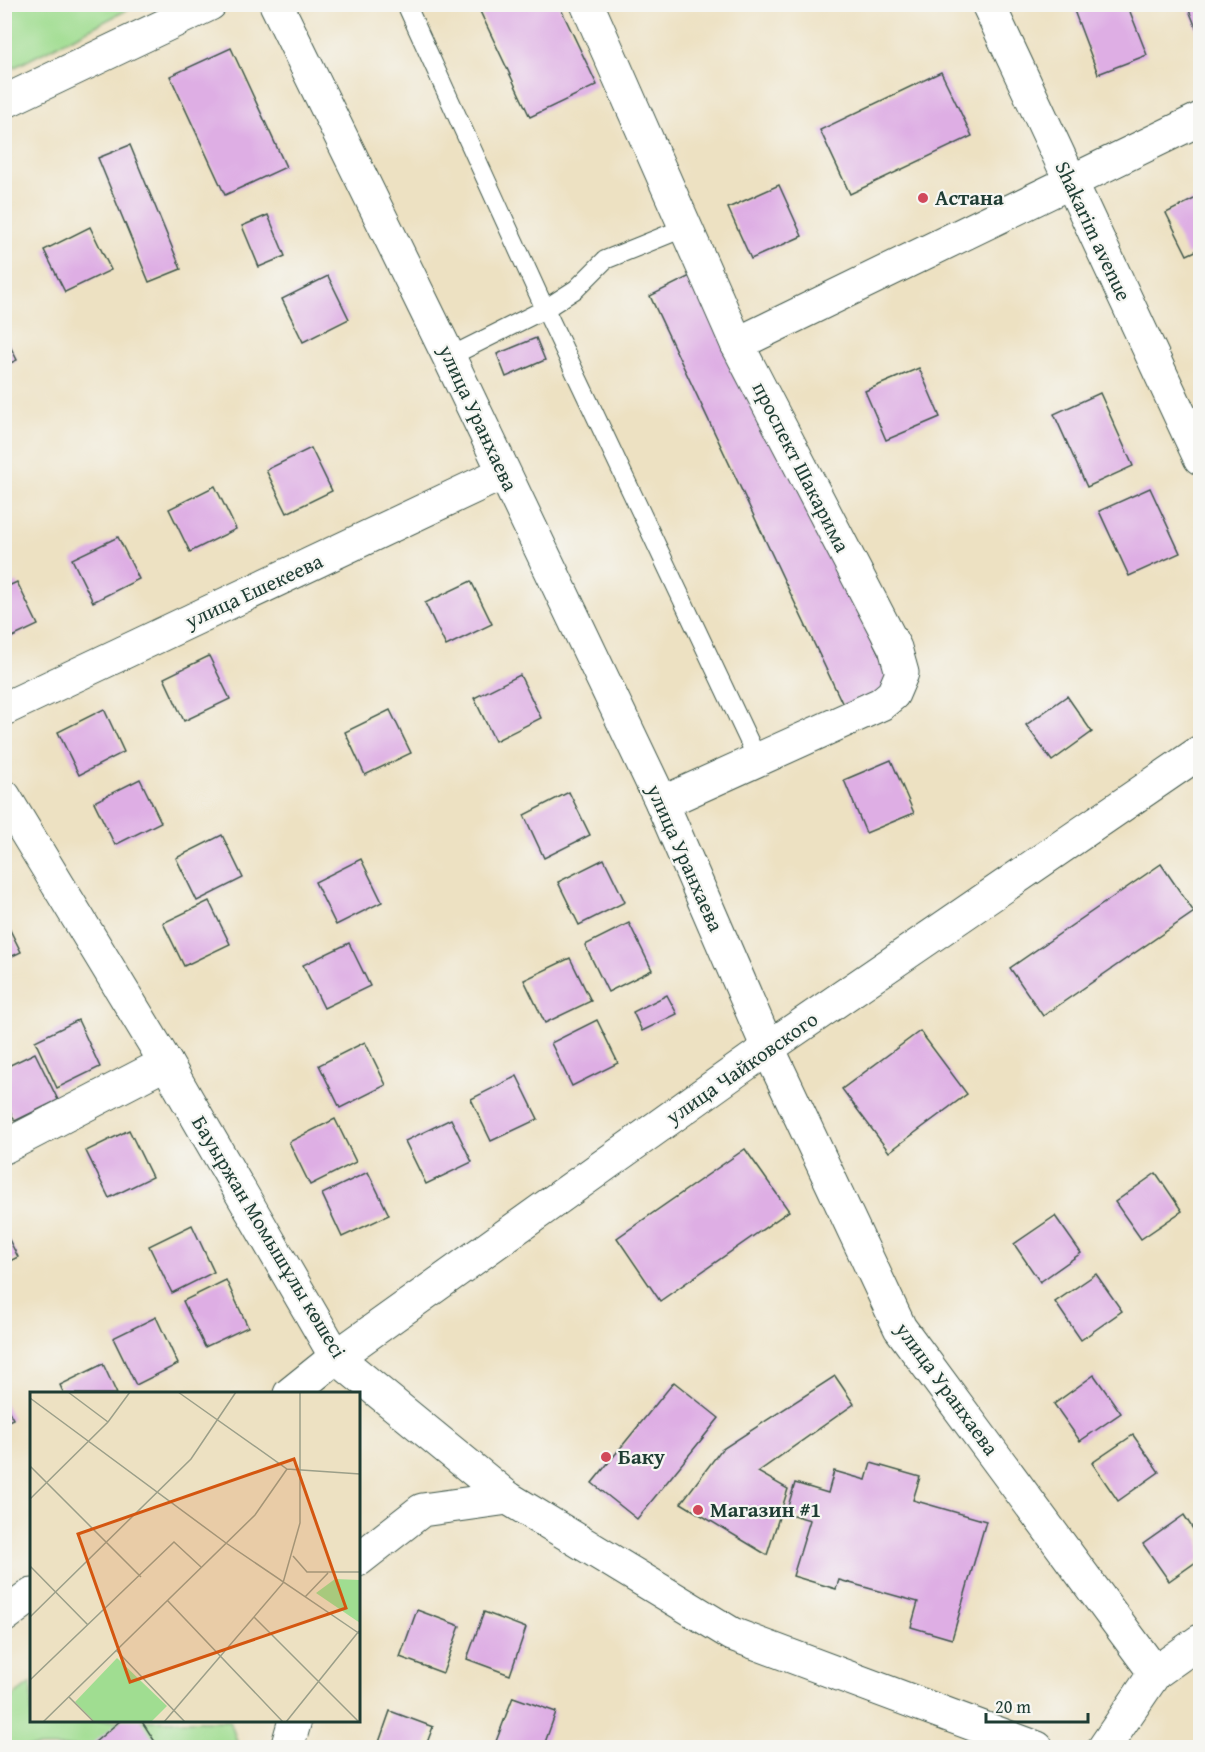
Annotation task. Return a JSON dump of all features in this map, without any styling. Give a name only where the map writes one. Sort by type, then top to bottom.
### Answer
[{"type":"street","points":[[4,102],[210,4]]},
{"type":"street","name":"улица Уранхаева","points":[[276,4],[449,357],[662,803],[768,1048],[900,1328],[1155,1672]]},
{"type":"street","name":"проспект Шакарима","points":[[587,4],[737,344],[895,648],[902,673],[893,694],[881,705],[758,758],[662,803]]},
{"type":"street","name":"Shakarim avenue","points":[[988,4],[1200,458]]},
{"type":"street","points":[[737,344],[1200,120]]},
{"type":"street","name":"улица Ешекеева","points":[[4,709],[504,473]]},
{"type":"street","name":"улица Чайковского","points":[[292,1392],[336,1357],[768,1048],[1200,752]]},
{"type":"street","name":"Бауыржан Момышұлы көшесі","points":[[4,795],[166,1063],[336,1357],[508,1498],[732,1634],[1037,1748]]},
{"type":"street","points":[[4,1147],[166,1063]]},
{"type":"street","points":[[360,1558],[422,1510],[508,1498]]},
{"type":"street","points":[[4,1616],[30,1596]]},
{"type":"street","points":[[1104,1748],[1155,1672],[1200,1641]]},
{"type":"street","points":[[287,1748],[294,1722]]},
{"type":"lane","points":[[406,4],[545,309],[758,758]]},
{"type":"lane","points":[[449,357],[545,309],[576,290],[605,260],[684,228]]},
{"type":"green space","points":[[5,4],[137,4],[137,5],[5,72]]},
{"type":"green space","points":[[30,1684],[30,1722],[230,1722],[239,1747],[5,1747],[4,1703]]},
{"type":"building","points":[[1082,4],[1127,4],[1147,55],[1098,74],[1073,8]]},
{"type":"building","points":[[477,5],[559,5],[597,85],[530,117]]},
{"type":"building","points":[[1187,5],[1200,5],[1200,38]]},
{"type":"building","points":[[231,48],[286,167],[225,195],[170,76]]},
{"type":"building","points":[[941,72],[972,136],[850,194],[820,130]]},
{"type":"building","points":[[130,145],[181,269],[149,282],[98,158]]},
{"type":"building","points":[[779,185],[802,236],[751,259],[728,208]]},
{"type":"building","points":[[1200,196],[1200,249],[1187,255],[1166,213]]},
{"type":"building","points":[[268,215],[285,256],[259,267],[242,226]]},
{"type":"building","points":[[90,227],[111,270],[65,292],[44,250]]},
{"type":"building","points":[[698,272],[894,686],[845,709],[650,296]]},
{"type":"building","points":[[328,276],[349,319],[303,342],[282,299]]},
{"type":"building","points":[[4,334],[17,360],[4,366]]},
{"type":"building","points":[[536,338],[545,360],[506,377],[497,354]]},
{"type":"building","points":[[919,368],[940,417],[886,440],[865,391]]},
{"type":"building","points":[[1100,393],[1133,466],[1087,487],[1054,414]]},
{"type":"building","points":[[311,448],[332,491],[287,513],[266,470]]},
{"type":"building","points":[[215,486],[236,529],[190,552],[169,509]]},
{"type":"building","points":[[1150,488],[1180,553],[1129,576],[1099,511]]},
{"type":"building","points":[[118,537],[139,579],[93,602],[72,559]]},
{"type":"building","points":[[471,581],[492,624],[446,646],[425,603]]},
{"type":"building","points":[[17,582],[38,625],[4,641],[4,588]]},
{"type":"building","points":[[209,656],[230,699],[184,721],[164,678]]},
{"type":"building","points":[[520,675],[541,718],[495,741],[474,698]]},
{"type":"building","points":[[1067,696],[1092,732],[1052,761],[1026,725]]},
{"type":"building","points":[[104,709],[124,752],[79,775],[58,732]]},
{"type":"building","points":[[390,710],[411,753],[365,775],[345,732]]},
{"type":"building","points":[[891,760],[914,813],[866,833],[844,780]]},
{"type":"building","points":[[140,779],[161,822],[115,845],[94,802]]},
{"type":"building","points":[[569,792],[590,835],[544,858],[524,815]]},
{"type":"building","points":[[222,835],[243,878],[197,901],[176,858]]},
{"type":"building","points":[[361,859],[382,902],[336,925],[315,882]]},
{"type":"building","points":[[604,859],[625,902],[579,925],[558,882]]},
{"type":"building","points":[[1161,864],[1194,912],[1043,1016],[1010,968]]},
{"type":"building","points":[[209,901],[230,944],[184,966],[163,923]]},
{"type":"building","points":[[4,918],[21,952],[4,960]]},
{"type":"building","points":[[629,923],[652,970],[608,992],[585,945]]},
{"type":"building","points":[[349,943],[370,986],[324,1008],[303,965]]},
{"type":"building","points":[[570,958],[591,1001],[545,1023],[524,980]]},
{"type":"building","points":[[667,995],[677,1014],[642,1031],[633,1012]]},
{"type":"building","points":[[78,1020],[100,1067],[57,1088],[35,1041]]},
{"type":"building","points":[[597,1020],[618,1063],[572,1086],[551,1043]]},
{"type":"building","points":[[920,1031],[967,1094],[889,1152],[842,1089]]},
{"type":"building","points":[[365,1042],[386,1085],[340,1108],[319,1065]]},
{"type":"building","points":[[35,1053],[58,1100],[15,1121],[4,1100],[4,1068]]},
{"type":"building","points":[[517,1076],[538,1119],[491,1141],[471,1099]]},
{"type":"building","points":[[335,1119],[356,1162],[310,1185],[289,1142]]},
{"type":"building","points":[[451,1119],[472,1162],[426,1184],[405,1141]]},
{"type":"building","points":[[129,1130],[152,1177],[109,1198],[86,1151]]},
{"type":"building","points":[[745,1149],[789,1211],[660,1301],[617,1238]]},
{"type":"building","points":[[368,1172],[389,1215],[342,1237],[322,1194]]},
{"type":"building","points":[[1156,1173],[1182,1211],[1141,1239],[1115,1202]]},
{"type":"building","points":[[1055,1216],[1081,1253],[1040,1282],[1014,1244]]},
{"type":"building","points":[[192,1225],[214,1272],[172,1293],[149,1246]]},
{"type":"building","points":[[4,1230],[18,1257],[4,1264]]},
{"type":"building","points":[[1096,1274],[1122,1311],[1081,1340],[1055,1302]]},
{"type":"building","points":[[226,1280],[248,1327],[205,1347],[183,1301]]},
{"type":"building","points":[[156,1317],[178,1364],[136,1385],[113,1338]]},
{"type":"building","points":[[103,1364],[116,1392],[63,1392],[60,1385]]},
{"type":"building","points":[[1094,1375],[1121,1413],[1080,1441],[1054,1404]]},
{"type":"building","points":[[835,1376],[854,1404],[758,1472],[788,1489],[767,1555],[681,1503],[721,1450]]},
{"type":"building","points":[[674,1382],[719,1418],[637,1519],[592,1483]]},
{"type":"building","points":[[4,1402],[13,1419],[4,1423]]},
{"type":"building","points":[[1133,1435],[1159,1472],[1118,1501],[1092,1463]]},
{"type":"building","points":[[871,1463],[920,1477],[913,1500],[986,1521],[952,1639],[911,1627],[918,1602],[839,1580],[836,1589],[793,1576],[810,1520],[786,1513],[795,1483],[828,1493],[834,1471],[866,1480]]},
{"type":"building","points":[[1184,1515],[1200,1540],[1200,1559],[1169,1581],[1143,1544]]},
{"type":"building","points":[[417,1610],[460,1626],[443,1673],[400,1657]]},
{"type":"building","points":[[484,1612],[526,1628],[510,1675],[467,1659]]},
{"type":"building","points":[[513,1697],[556,1712],[543,1748],[506,1748],[495,1744]]},
{"type":"building","points":[[390,1711],[433,1727],[425,1748],[377,1748]]},
{"type":"building","points":[[119,1722],[142,1722],[159,1748],[88,1748]]},
{"type":"place","name":"Астана","points":[[923,198]]},
{"type":"place","name":"Баку","points":[[606,1457]]},
{"type":"place","name":"Магазин #1","points":[[698,1510]]}]
